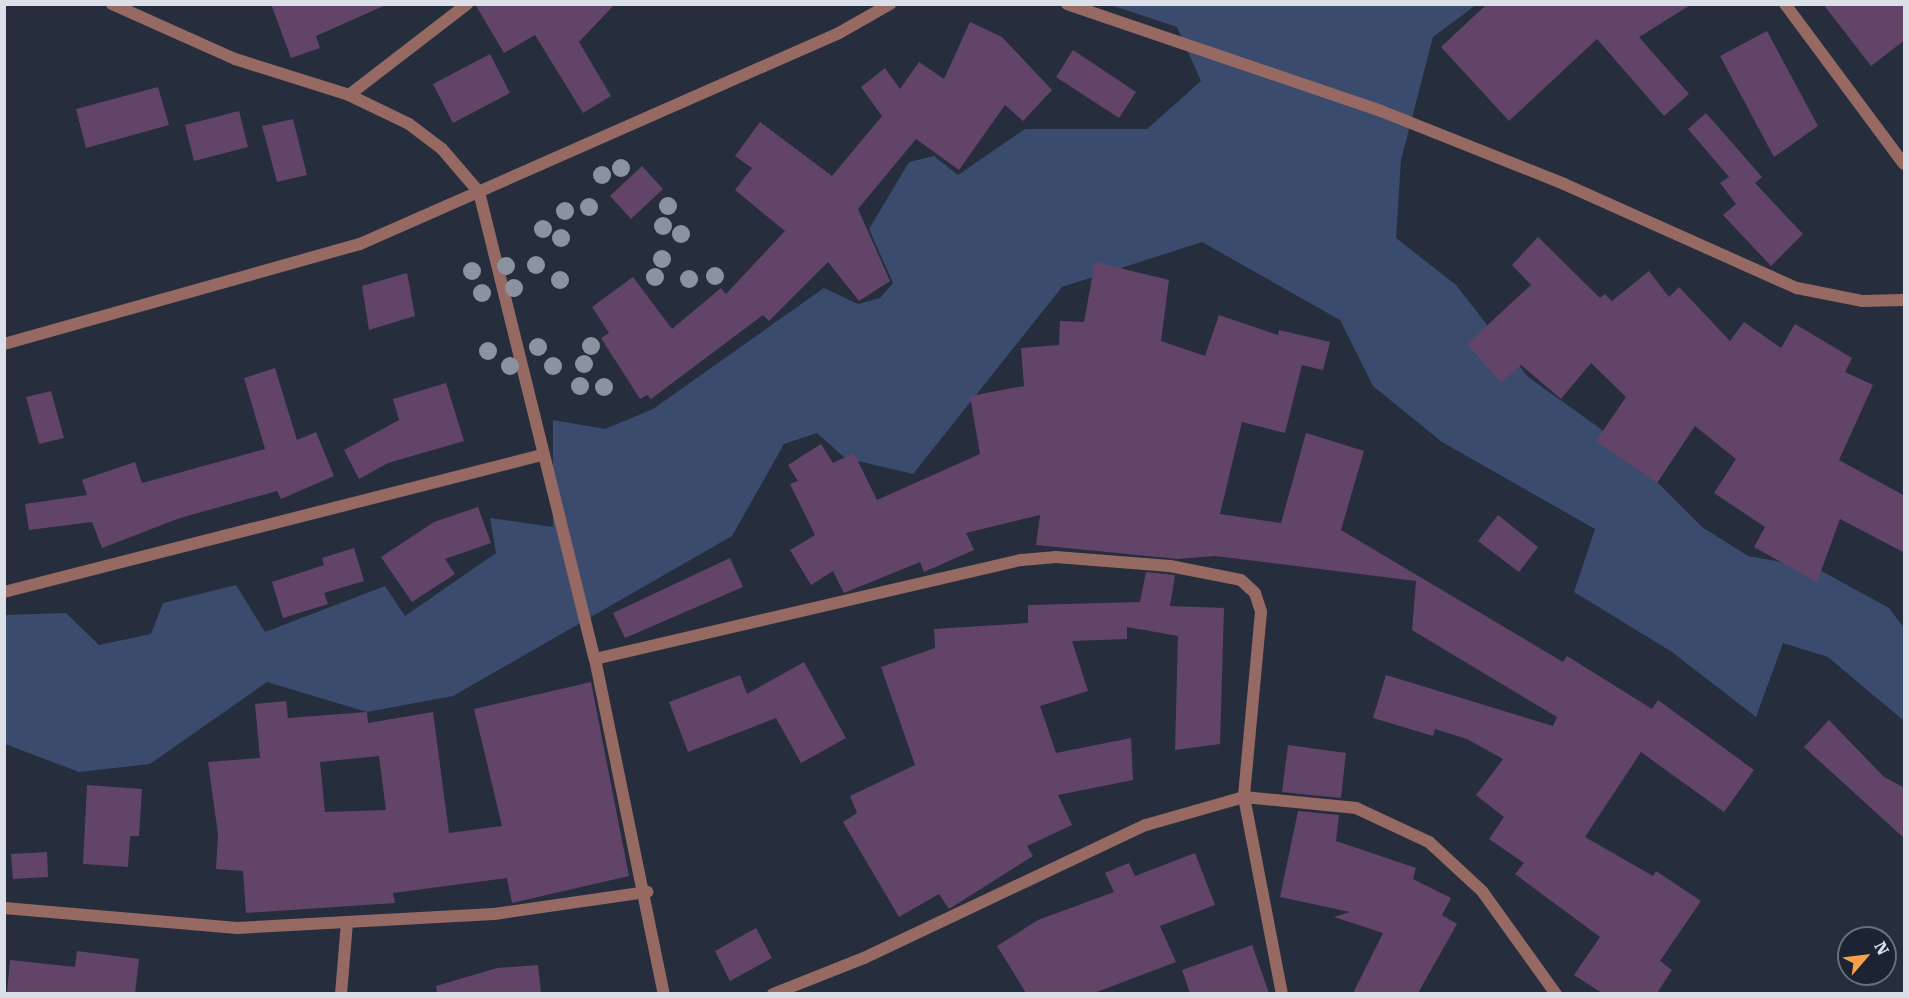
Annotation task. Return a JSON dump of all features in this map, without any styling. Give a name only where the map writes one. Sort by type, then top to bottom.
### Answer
[{"type":"street","points":[[112,4],[235,59],[349,95],[409,124],[442,149],[478,192],[542,455],[595,659],[647,892],[664,993]]},
{"type":"street","points":[[349,95],[467,4]]},
{"type":"street","points":[[4,344],[360,244],[839,33],[890,4]]},
{"type":"street","points":[[1067,4],[1381,111],[1564,184],[1797,288],[1862,302],[1905,300]]},
{"type":"street","points":[[1785,4],[1905,164]]},
{"type":"street","points":[[4,592],[542,455]]},
{"type":"street","points":[[595,659],[1022,560],[1056,557],[1170,566],[1240,580],[1255,594],[1261,612],[1244,797],[1282,993]]},
{"type":"street","points":[[773,993],[864,958],[1136,829],[1244,797],[1356,808],[1429,842],[1482,891],[1556,993]]},
{"type":"street","points":[[4,908],[237,928],[494,914],[647,892]]},
{"type":"street","points":[[341,993],[347,922]]},
{"type":"shaded area","points":[[1111,5],[1476,5],[1433,37],[1401,160],[1396,238],[1456,285],[1528,377],[1612,437],[1702,527],[1748,556],[1816,568],[1889,608],[1904,628],[1904,721],[1828,657],[1783,643],[1756,717],[1672,652],[1574,592],[1595,529],[1442,442],[1373,386],[1340,320],[1202,242],[1062,287],[913,474],[845,458],[817,433],[784,444],[732,536],[453,696],[367,712],[267,682],[150,764],[79,772],[5,744],[4,615],[66,613],[99,645],[151,634],[163,603],[236,585],[265,632],[385,586],[405,616],[496,553],[490,518],[553,527],[553,420],[605,429],[653,409],[824,288],[858,304],[880,298],[893,283],[869,229],[909,162],[934,156],[958,175],[1025,129],[1147,129],[1201,81],[1177,27]]},
{"type":"building","points":[[271,4],[388,4],[316,36],[320,48],[291,58]]},
{"type":"building","points":[[475,4],[615,4],[579,42],[611,96],[583,113],[535,35],[504,53]]},
{"type":"building","points":[[1487,4],[1692,4],[1639,37],[1689,94],[1664,116],[1597,39],[1509,121],[1441,47]]},
{"type":"building","points":[[1823,4],[1905,4],[1905,40],[1871,66]]},
{"type":"building","points":[[970,22],[1002,37],[1052,90],[1023,121],[1005,105],[959,170],[916,139],[858,209],[890,281],[859,301],[828,262],[769,321],[763,315],[651,399],[647,395],[640,399],[601,338],[609,333],[592,307],[633,277],[672,329],[721,288],[726,294],[785,231],[735,190],[752,168],[735,156],[760,122],[832,176],[882,116],[861,87],[885,68],[900,89],[919,62],[944,79]]},
{"type":"building","points":[[1767,31],[1818,126],[1774,157],[1720,56]]},
{"type":"building","points":[[1073,50],[1136,92],[1119,118],[1056,77]]},
{"type":"building","points":[[490,54],[510,93],[453,123],[433,84]]},
{"type":"building","points":[[158,87],[169,125],[86,148],[76,109]]},
{"type":"building","points":[[239,111],[248,147],[194,161],[185,125]]},
{"type":"building","points":[[1706,113],[1762,177],[1755,183],[1803,234],[1771,266],[1723,215],[1736,204],[1720,183],[1729,177],[1688,129]]},
{"type":"building","points":[[293,119],[307,175],[277,182],[262,126]]},
{"type":"building","points":[[642,166],[663,189],[631,219],[610,196]]},
{"type":"building","points":[[1538,237],[1600,298],[1605,294],[1612,301],[1649,271],[1669,297],[1679,287],[1730,341],[1744,322],[1781,348],[1795,324],[1852,358],[1845,372],[1873,385],[1839,460],[1905,496],[1905,553],[1840,519],[1817,582],[1754,547],[1765,527],[1714,493],[1736,459],[1695,426],[1657,483],[1596,441],[1626,397],[1591,363],[1561,399],[1521,365],[1501,383],[1467,344],[1531,285],[1512,265]]},
{"type":"building","points":[[1095,262],[1169,280],[1161,341],[1205,356],[1219,315],[1278,335],[1279,330],[1330,342],[1323,370],[1302,365],[1285,433],[1242,422],[1220,514],[1281,523],[1306,433],[1364,451],[1341,530],[1563,662],[1567,656],[1652,709],[1658,700],[1754,770],[1724,812],[1641,752],[1585,837],[1653,876],[1656,871],[1701,901],[1660,961],[1672,970],[1657,993],[1602,993],[1574,975],[1600,937],[1515,874],[1524,863],[1489,839],[1504,817],[1476,795],[1503,759],[1467,739],[1435,729],[1433,736],[1373,718],[1386,675],[1553,726],[1557,717],[1412,630],[1416,581],[1215,556],[1178,559],[1036,545],[1040,515],[966,533],[974,550],[924,572],[920,562],[844,593],[833,571],[811,585],[790,550],[815,535],[790,484],[798,481],[788,465],[821,444],[833,463],[854,453],[877,500],[980,454],[970,396],[1024,386],[1021,348],[1059,345],[1060,321],[1084,322]]},
{"type":"building","points":[[407,273],[415,316],[369,330],[362,286]]},
{"type":"building","points":[[275,368],[297,440],[316,432],[334,476],[281,499],[277,491],[180,518],[102,548],[92,522],[29,530],[25,504],[87,495],[82,480],[135,462],[142,483],[265,449],[244,378]]},
{"type":"building","points":[[446,383],[464,441],[388,463],[359,479],[344,450],[399,420],[393,399]]},
{"type":"building","points":[[51,391],[64,438],[39,444],[26,397]]},
{"type":"building","points":[[478,507],[491,543],[445,559],[455,574],[412,602],[381,557],[434,522]]},
{"type":"building","points":[[1498,515],[1538,547],[1519,572],[1478,541]]},
{"type":"building","points":[[354,548],[364,581],[324,593],[328,604],[283,618],[272,582],[324,565],[322,558]]},
{"type":"building","points":[[730,558],[743,587],[625,638],[613,613]]},
{"type":"building","points":[[1146,572],[1175,575],[1170,606],[1224,608],[1220,744],[1175,750],[1178,636],[1127,627],[1127,639],[1072,641],[1088,691],[1040,706],[1056,753],[1131,738],[1133,780],[1058,795],[1072,825],[1027,846],[1033,856],[949,909],[939,894],[899,917],[843,822],[857,813],[850,796],[915,765],[881,667],[935,648],[934,629],[1028,623],[1028,605],[1140,602]]},
{"type":"building","points":[[804,662],[846,738],[801,763],[776,718],[688,752],[669,702],[740,675],[747,694]]},
{"type":"building","points":[[591,682],[629,876],[512,903],[507,878],[393,893],[395,903],[246,913],[243,871],[216,869],[218,834],[208,762],[260,758],[255,704],[286,701],[288,718],[367,712],[368,723],[433,712],[449,833],[502,826],[474,709]],"holes":[[[379,756],[386,810],[325,812],[320,762]]]},
{"type":"building","points":[[1829,720],[1884,777],[1905,788],[1905,839],[1804,747]]},
{"type":"building","points":[[1288,745],[1346,753],[1341,798],[1282,792]]},
{"type":"building","points":[[87,785],[142,789],[139,836],[130,836],[128,867],[83,864]]},
{"type":"building","points":[[1298,811],[1339,815],[1336,841],[1416,868],[1413,879],[1451,898],[1442,915],[1457,924],[1418,993],[1353,993],[1383,933],[1334,917],[1350,912],[1280,897]]},
{"type":"building","points":[[47,852],[48,877],[13,879],[11,854]]},
{"type":"building","points":[[1195,853],[1215,905],[1160,926],[1176,962],[1094,993],[1026,993],[997,946],[1038,920],[1114,892],[1105,873],[1129,863],[1135,876]]},
{"type":"building","points":[[756,928],[772,958],[730,981],[715,951]]},
{"type":"building","points":[[1252,945],[1269,993],[1190,993],[1182,970]]},
{"type":"building","points":[[77,951],[139,959],[135,993],[7,993],[10,960],[75,967]]},
{"type":"building","points":[[538,965],[541,993],[437,993],[436,986],[497,968]]}]
